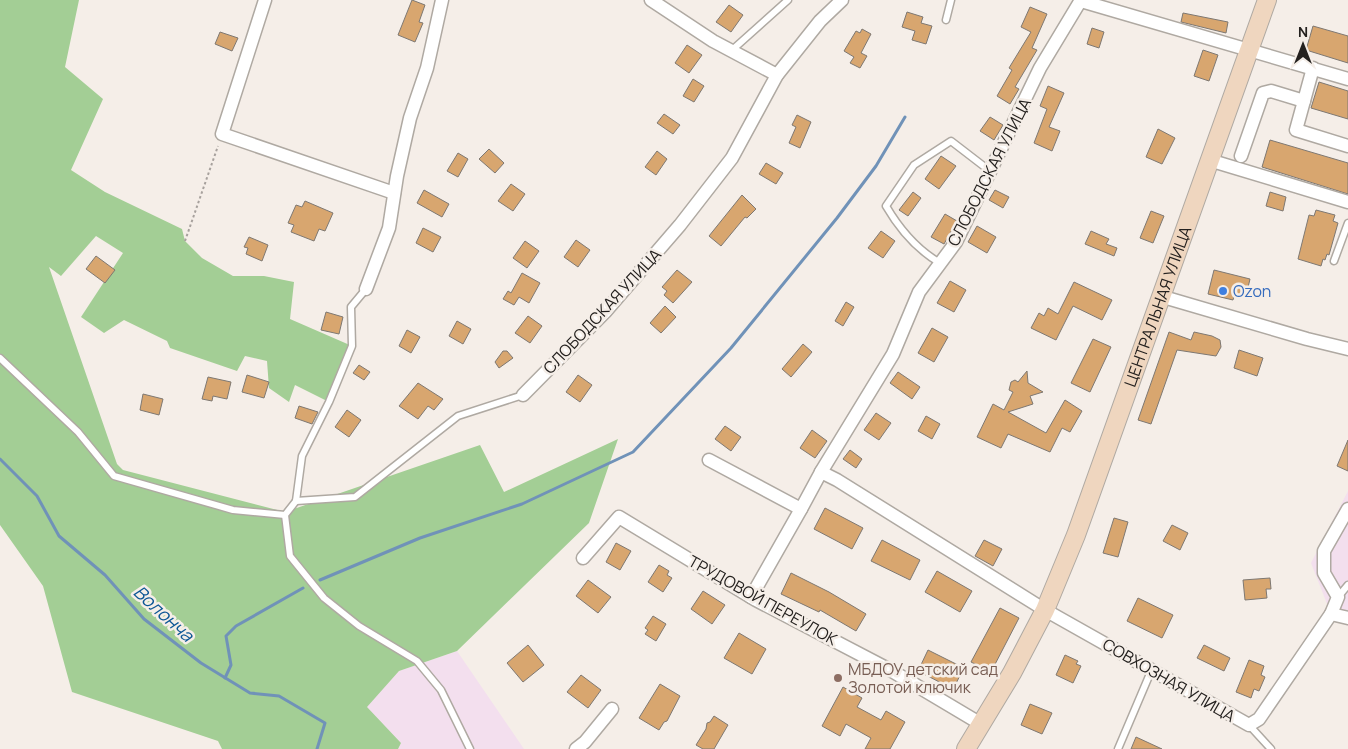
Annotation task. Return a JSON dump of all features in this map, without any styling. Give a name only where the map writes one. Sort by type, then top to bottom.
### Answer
[{"type":"street","points":[[265,0],[222,134],[394,193]]},
{"type":"street","points":[[366,289],[389,228],[394,193],[410,118],[427,68],[442,0]]},
{"type":"street","points":[[651,0],[731,51],[777,75]]},
{"type":"street","name":"СЛОБОДСКАЯ УЛИЦА","points":[[522,395],[605,312],[680,225],[732,158],[777,75],[820,21],[842,0]]},
{"type":"street","name":"ЦЕНТРАЛЬНАЯ УЛИЦА","points":[[966,749],[1012,673],[1045,610],[1076,535],[1267,0]]},
{"type":"street","points":[[1081,1],[1249,48],[1348,79]]},
{"type":"street","name":"СЛОБОДСКАЯ УЛИЦА","points":[[821,472],[894,354],[920,292],[956,242],[1040,68],[1081,1]]},
{"type":"street","points":[[1313,68],[1296,130],[1348,146]]},
{"type":"street","points":[[1241,156],[1263,93],[1271,91],[1304,101]]},
{"type":"street","points":[[1209,160],[1348,202]]},
{"type":"street","points":[[1160,296],[1307,339],[1348,349]]},
{"type":"street","points":[[709,460],[801,509]]},
{"type":"street","points":[[750,597],[821,472],[1045,610]]},
{"type":"street","points":[[1338,597],[1324,573],[1324,551],[1348,509]]},
{"type":"street","name":"ТРУДОВОЙ ПЕРЕУЛОК","points":[[582,558],[619,517],[750,597],[892,670],[981,724]]},
{"type":"street","name":"СОВХОЗНАЯ УЛИЦА","points":[[1045,610],[1152,669],[1249,726],[1259,719],[1331,614],[1338,597]]},
{"type":"street","points":[[1331,614],[1348,618]]},
{"type":"street","points":[[576,749],[585,742],[612,709]]},
{"type":"lane","points":[[731,51],[788,0]]},
{"type":"lane","points":[[946,20],[951,0]]},
{"type":"lane","points":[[940,263],[926,255],[901,232],[886,206],[914,165],[951,141],[991,172]]},
{"type":"lane","points":[[1334,261],[1348,223]]},
{"type":"lane","points":[[366,289],[351,307],[352,346],[329,402],[302,456],[296,501],[285,515],[290,556],[324,598],[359,626],[417,661],[441,690],[470,749]]},
{"type":"lane","points":[[0,358],[78,432],[114,476],[233,510],[285,515]]},
{"type":"lane","points":[[296,501],[355,497],[458,416],[522,395]]},
{"type":"lane","points":[[1338,597],[1348,585]]},
{"type":"lane","points":[[1118,749],[1152,669]]},
{"type":"lane","points":[[1249,726],[1271,749]]},
{"type":"path","points":[[185,241],[222,134]]},
{"type":"shaded area","points":[[1348,491],[1348,626],[1333,619],[1311,563]]},
{"type":"shaded area","points":[[457,651],[524,749],[398,749],[401,743],[366,707],[399,671]]},
{"type":"green space","points":[[0,0],[79,0],[65,67],[103,99],[71,170],[105,192],[182,229],[185,241],[202,258],[233,276],[264,276],[294,282],[290,319],[352,346],[329,402],[295,385],[289,402],[269,388],[267,361],[245,356],[237,371],[170,348],[167,341],[124,320],[104,333],[81,317],[123,253],[96,236],[61,276],[49,267],[117,464],[123,470],[285,512],[480,445],[504,492],[618,439],[589,523],[457,651],[399,671],[367,707],[401,743],[398,749],[222,749],[218,741],[72,692],[43,586],[0,525]]},
{"type":"building","points":[[412,0],[425,5],[419,22],[423,23],[415,42],[398,35]]},
{"type":"building","points":[[729,5],[743,15],[731,32],[716,22]]},
{"type":"building","points":[[1030,7],[1047,14],[1032,48],[1037,50],[1015,87],[1019,89],[1010,104],[997,96],[1012,70],[1009,68],[1031,32],[1021,27]]},
{"type":"building","points":[[907,12],[923,17],[921,23],[932,26],[926,44],[912,40],[915,31],[902,27]]},
{"type":"building","points":[[1183,13],[1228,22],[1226,33],[1181,22]]},
{"type":"building","points":[[1313,26],[1348,36],[1348,63],[1306,50]]},
{"type":"building","points":[[1092,28],[1104,32],[1099,48],[1087,44]]},
{"type":"building","points":[[862,29],[871,34],[861,53],[867,56],[860,68],[850,63],[854,57],[844,51],[856,31],[860,33]]},
{"type":"building","points":[[220,32],[238,38],[232,51],[215,44]]},
{"type":"building","points":[[687,45],[702,55],[689,73],[675,63]]},
{"type":"building","points":[[1203,50],[1218,55],[1209,81],[1194,76]]},
{"type":"building","points":[[693,79],[704,86],[694,102],[683,96]]},
{"type":"building","points":[[1319,82],[1348,91],[1348,119],[1311,108]]},
{"type":"building","points":[[1048,86],[1064,93],[1049,127],[1060,131],[1052,151],[1034,143],[1047,109],[1040,106]]},
{"type":"building","points":[[664,114],[680,125],[673,134],[657,123]]},
{"type":"building","points":[[797,115],[811,122],[800,148],[789,143],[796,127],[792,125]]},
{"type":"building","points":[[990,117],[1003,125],[994,140],[980,131]]},
{"type":"building","points":[[1158,129],[1175,138],[1162,164],[1146,157]]},
{"type":"building","points":[[1270,140],[1348,163],[1348,194],[1262,167]]},
{"type":"building","points":[[489,149],[504,163],[495,173],[479,159]]},
{"type":"building","points":[[657,151],[667,159],[656,175],[645,167]]},
{"type":"building","points":[[458,153],[468,159],[458,177],[447,171]]},
{"type":"building","points":[[941,156],[956,166],[939,189],[925,179]]},
{"type":"building","points":[[766,163],[783,173],[776,184],[759,174]]},
{"type":"building","points":[[511,184],[525,194],[513,211],[498,201]]},
{"type":"building","points":[[424,190],[449,204],[442,217],[417,203]]},
{"type":"building","points":[[995,190],[1009,197],[1003,208],[989,200]]},
{"type":"building","points":[[913,192],[921,198],[908,216],[899,210]]},
{"type":"building","points":[[1270,192],[1286,197],[1283,211],[1266,206]]},
{"type":"building","points":[[742,195],[756,209],[747,218],[745,217],[721,246],[709,236]]},
{"type":"building","points":[[305,201],[333,213],[325,231],[319,229],[314,241],[291,232],[294,225],[288,223],[296,205],[302,207]]},
{"type":"building","points":[[1316,210],[1335,215],[1333,221],[1338,223],[1329,255],[1327,254],[1325,260],[1323,259],[1321,266],[1298,259],[1309,215],[1314,216]]},
{"type":"building","points":[[1151,211],[1164,216],[1153,243],[1140,238]]},
{"type":"building","points":[[945,214],[957,221],[944,244],[931,237]]},
{"type":"building","points":[[977,226],[996,237],[987,253],[968,242]]},
{"type":"building","points":[[423,228],[441,237],[433,252],[416,243]]},
{"type":"building","points":[[881,231],[895,241],[883,258],[868,248]]},
{"type":"building","points":[[1091,231],[1109,239],[1106,244],[1117,248],[1114,256],[1085,244]]},
{"type":"building","points":[[249,237],[268,245],[262,261],[246,254],[248,248],[244,247]]},
{"type":"building","points":[[576,240],[590,250],[578,267],[564,257]]},
{"type":"building","points":[[525,241],[539,251],[527,268],[513,258]]},
{"type":"building","points":[[96,256],[115,270],[105,283],[86,269]]},
{"type":"building","points":[[677,270],[692,282],[673,303],[664,295],[667,291],[662,287]]},
{"type":"building","points":[[1214,270],[1250,279],[1246,296],[1234,296],[1233,300],[1208,294]]},
{"type":"building","points":[[522,273],[540,283],[529,303],[519,297],[514,305],[503,299],[508,291],[511,293]]},
{"type":"building","points":[[950,281],[966,290],[954,312],[937,303]]},
{"type":"building","points":[[1074,282],[1112,300],[1102,320],[1073,306],[1056,340],[1031,328],[1039,313],[1044,316],[1048,308],[1058,314]]},
{"type":"building","points":[[846,302],[854,307],[843,326],[835,321]]},
{"type":"building","points":[[665,306],[676,317],[661,333],[650,323]]},
{"type":"building","points":[[326,312],[343,317],[339,334],[321,330]]},
{"type":"building","points":[[528,316],[542,326],[530,343],[515,333]]},
{"type":"building","points":[[457,321],[471,329],[463,344],[449,336]]},
{"type":"building","points":[[932,328],[948,337],[934,362],[918,353]]},
{"type":"building","points":[[407,330],[420,337],[411,353],[399,346]]},
{"type":"building","points":[[1169,332],[1191,340],[1194,332],[1212,336],[1220,340],[1221,347],[1216,356],[1177,350],[1151,424],[1138,420]]},
{"type":"building","points":[[1093,339],[1111,347],[1090,392],[1071,383]]},
{"type":"building","points":[[803,344],[812,352],[791,377],[782,369]]},
{"type":"building","points":[[1239,350],[1263,358],[1257,376],[1234,368]]},
{"type":"building","points":[[503,351],[507,351],[513,358],[499,368],[495,362]]},
{"type":"building","points":[[359,365],[370,372],[364,380],[353,373]]},
{"type":"building","points":[[1027,371],[1028,383],[1043,392],[1030,396],[1033,404],[1008,412],[1046,433],[1065,400],[1082,411],[1070,432],[1062,428],[1050,452],[1008,434],[1001,448],[977,437],[993,404],[1004,410],[1013,392],[1009,390],[1011,382],[1015,380],[1018,382]]},
{"type":"building","points":[[898,372],[920,387],[912,399],[890,383]]},
{"type":"building","points":[[247,375],[269,382],[264,398],[242,392]]},
{"type":"building","points":[[578,375],[592,385],[580,402],[566,392]]},
{"type":"building","points":[[208,377],[231,382],[227,399],[213,396],[212,401],[202,399]]},
{"type":"building","points":[[418,383],[443,399],[434,410],[428,406],[418,419],[399,406]]},
{"type":"building","points":[[143,394],[163,399],[159,415],[140,410]]},
{"type":"building","points":[[299,406],[318,412],[312,424],[295,418]]},
{"type":"building","points":[[347,410],[361,420],[349,437],[335,427]]},
{"type":"building","points":[[876,413],[891,423],[879,440],[864,430]]},
{"type":"building","points":[[926,416],[940,424],[932,439],[918,431]]},
{"type":"building","points":[[725,426],[741,437],[731,451],[715,439]]},
{"type":"building","points":[[812,430],[827,441],[815,458],[800,448]]},
{"type":"building","points":[[1348,440],[1348,471],[1337,466]]},
{"type":"building","points":[[850,450],[862,459],[856,468],[843,459]]},
{"type":"building","points":[[825,508],[863,528],[852,549],[814,529]]},
{"type":"building","points":[[1114,518],[1128,522],[1118,557],[1103,553]]},
{"type":"building","points":[[1172,525],[1188,533],[1180,550],[1163,541]]},
{"type":"building","points":[[882,540],[920,560],[910,580],[871,561]]},
{"type":"building","points":[[984,540],[1002,549],[993,566],[975,556]]},
{"type":"building","points":[[616,543],[631,551],[620,570],[606,562]]},
{"type":"building","points":[[659,565],[669,571],[667,575],[672,578],[663,592],[648,582]]},
{"type":"building","points":[[937,571],[972,591],[960,612],[925,592]]},
{"type":"building","points":[[791,573],[829,592],[866,614],[856,631],[820,610],[819,612],[781,594]]},
{"type":"building","points":[[1270,578],[1271,589],[1266,589],[1267,598],[1245,600],[1243,580]]},
{"type":"building","points":[[588,580],[611,597],[598,613],[576,596]]},
{"type":"building","points":[[703,591],[725,605],[712,624],[691,609]]},
{"type":"building","points":[[1138,598],[1173,615],[1162,638],[1127,621]]},
{"type":"building","points":[[1000,608],[1019,618],[991,672],[971,662]]},
{"type":"building","points":[[653,616],[666,624],[656,641],[645,634],[648,630],[645,628]]},
{"type":"building","points":[[739,633],[766,649],[752,674],[724,658]]},
{"type":"building","points":[[528,645],[544,665],[523,682],[507,663]]},
{"type":"building","points":[[1204,645],[1230,658],[1224,671],[1197,658]]},
{"type":"building","points":[[928,650],[964,668],[953,689],[918,671]]},
{"type":"building","points":[[1065,655],[1078,661],[1076,664],[1081,666],[1073,683],[1056,675]]},
{"type":"building","points":[[1249,660],[1264,666],[1261,675],[1265,677],[1259,691],[1254,689],[1251,698],[1236,692]]},
{"type":"building","points":[[581,675],[601,690],[588,708],[567,692]]},
{"type":"building","points":[[660,684],[680,696],[667,721],[664,722],[659,730],[639,718]]},
{"type":"building","points":[[843,687],[862,698],[857,707],[881,720],[886,711],[905,722],[890,749],[865,749],[871,738],[846,724],[840,736],[822,726]]},
{"type":"building","points":[[1030,704],[1052,713],[1042,734],[1021,725]]},
{"type":"building","points":[[714,716],[728,725],[714,749],[703,749],[696,745],[706,729],[707,723]]},
{"type":"building","points":[[1136,737],[1162,749],[1131,749]]},
{"type":"waterway","points":[[320,580],[420,538],[522,504],[633,452],[731,348],[837,218],[876,166],[905,117]]},
{"type":"waterway","name":"Волонча","points":[[0,459],[37,496],[59,536],[105,575],[144,619],[201,663],[250,693],[279,696],[325,723],[317,749]]},
{"type":"waterway","points":[[225,678],[231,665],[226,636],[236,626],[303,588]]},
{"type":"place","name":"Ozon","points":[[1223,291]]},
{"type":"place","name":"МБДОУ детский сад Золотой ключик","points":[[838,678]]}]
